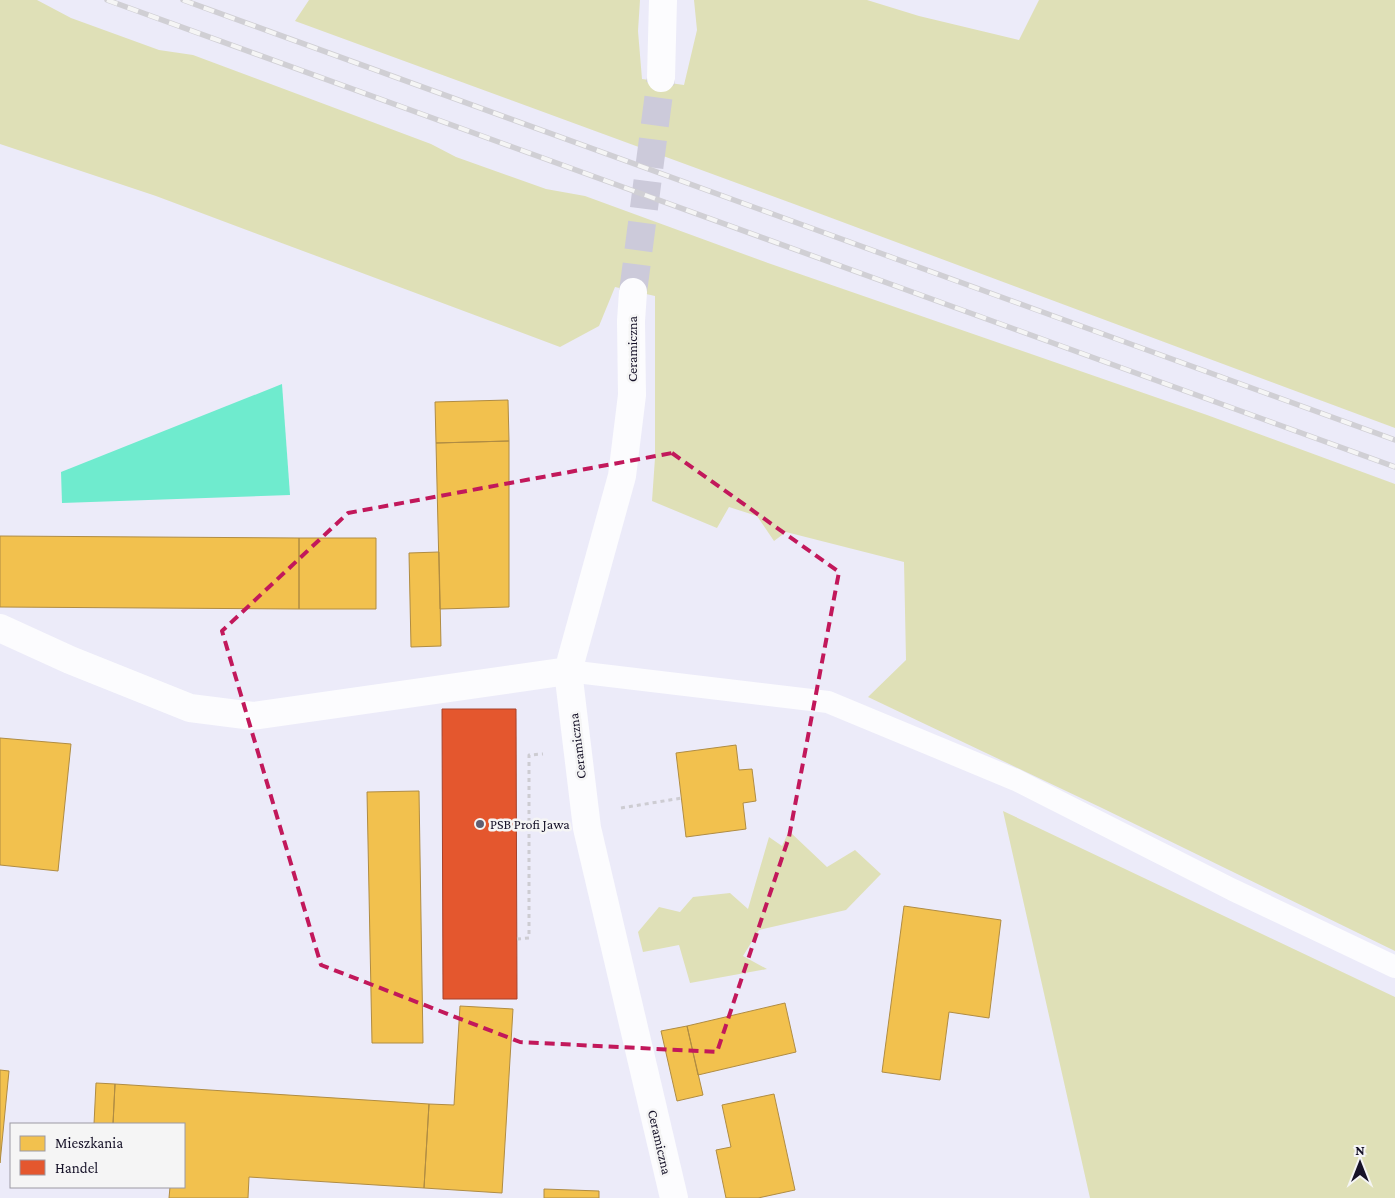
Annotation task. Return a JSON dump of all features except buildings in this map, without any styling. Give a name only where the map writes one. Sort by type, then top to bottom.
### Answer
[{"type":"street","points":[[661,78],[663,0]]},
{"type":"street","name":"Ceramiczna","points":[[633,292],[631,321],[632,394],[622,476],[568,671],[587,828],[674,1198]]},
{"type":"street","points":[[0,628],[70,660],[190,708],[253,716],[568,671]]},
{"type":"lane","points":[[568,671],[828,702],[1016,780],[1233,890],[1395,968]]},
{"type":"path","points":[[517,939],[529,938],[529,755],[546,753]]},
{"type":"path","points":[[614,809],[682,798]]},
{"type":"highlighted area","points":[[672,453],[839,572],[789,837],[717,1052],[520,1042],[321,965],[222,631],[348,513]]},
{"type":"shaded area","points":[[0,0],[37,0],[71,18],[159,50],[193,55],[431,144],[456,157],[546,189],[585,196],[768,263],[1207,415],[1395,484],[1395,951],[1102,808],[868,697],[906,660],[904,562],[786,532],[774,541],[757,516],[729,507],[717,528],[652,501],[655,458],[655,296],[615,287],[599,326],[560,347],[156,196],[0,144]]},
{"type":"shaded area","points":[[309,0],[640,0],[638,31],[642,79],[684,85],[697,30],[694,0],[867,0],[919,16],[1019,40],[1039,0],[1395,0],[1395,428],[794,204],[295,21]]},
{"type":"shaded area","points":[[282,384],[290,495],[62,503],[61,472]]},
{"type":"shaded area","points":[[1003,811],[1395,997],[1395,1198],[1090,1198]]},
{"type":"shaded area","points":[[789,831],[827,867],[855,850],[881,874],[846,910],[759,930],[743,956],[767,969],[690,983],[679,945],[643,952],[638,932],[659,907],[680,912],[693,897],[730,893],[748,909],[769,837],[782,846]]},
{"type":"tunnel","points":[[633,292],[661,78]]},
{"type":"railway","points":[[107,0],[1395,467]]},
{"type":"railway","points":[[183,0],[1395,440]]},
{"type":"place","name":"PSB Profi Jawa","points":[[480,824]]}]
